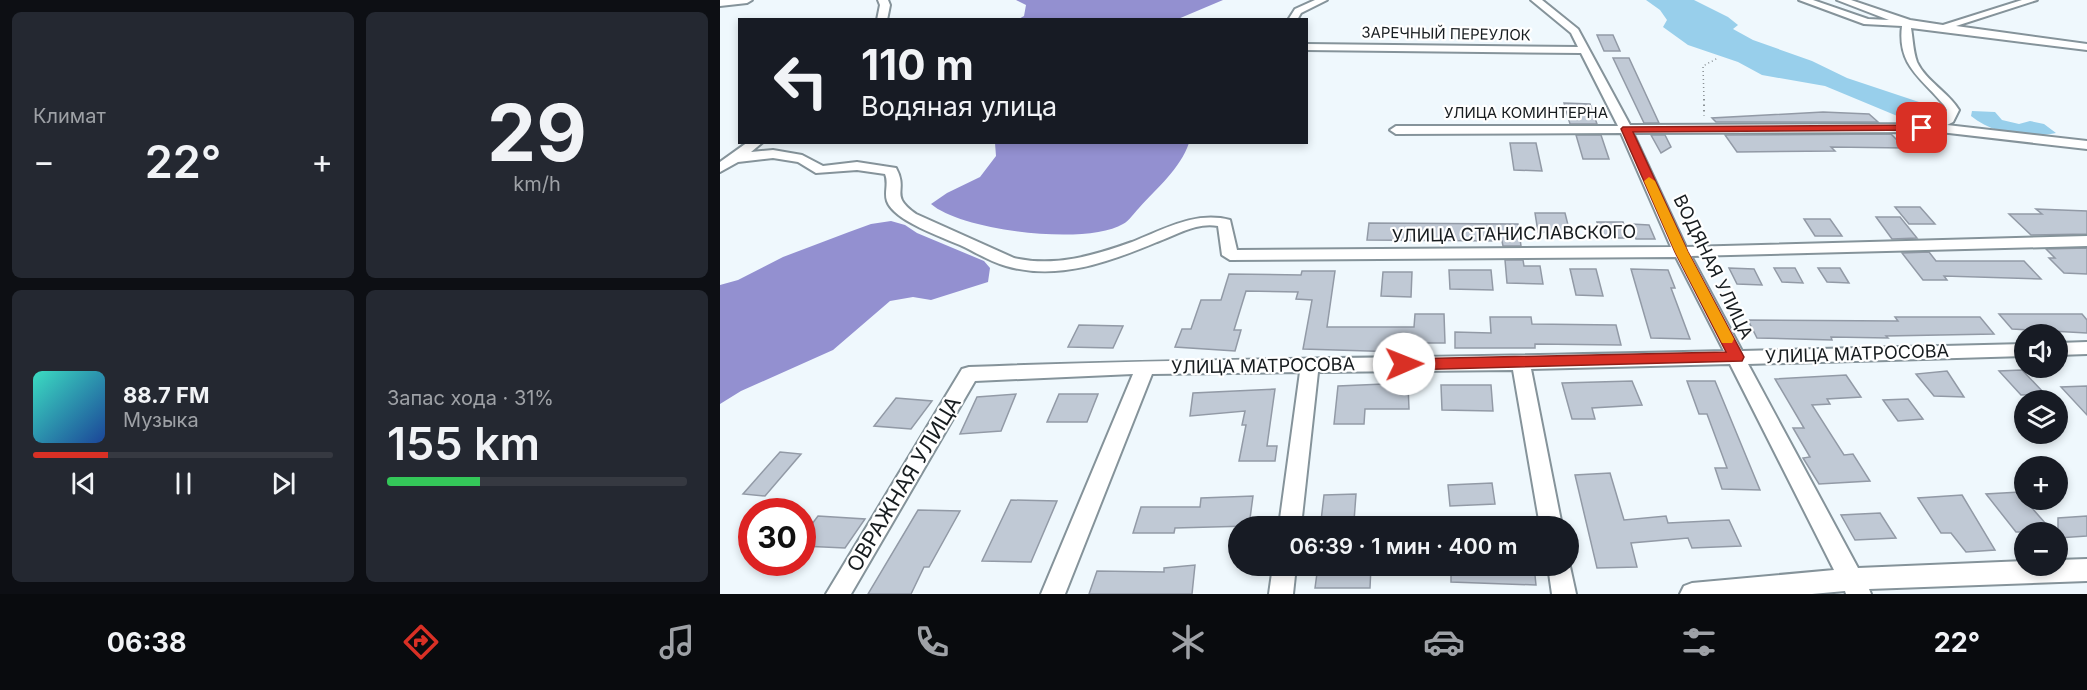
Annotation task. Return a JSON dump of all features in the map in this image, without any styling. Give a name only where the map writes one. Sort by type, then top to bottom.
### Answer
[{"type":"street","points":[[720,3],[747,0]]},
{"type":"street","points":[[882,18],[885,5],[883,0]]},
{"type":"street","points":[[1293,18],[1298,11],[1322,0]]},
{"type":"street","name":"ВОДЯНАЯ УЛИЦА","points":[[1536,0],[1568,23],[1586,50],[1626,129],[1682,252],[1856,586]]},
{"type":"street","points":[[1804,0],[1867,22],[1908,23]]},
{"type":"street","points":[[1842,0],[1908,23],[2087,47]]},
{"type":"street","points":[[1940,28],[2032,0]]},
{"type":"street","points":[[1908,23],[1906,28],[1912,64],[1921,76],[1949,102],[1953,110],[1949,119],[1943,121],[1940,128]]},
{"type":"street","name":"ЗАРЕЧНЫЙ ПЕРЕУЛОК","points":[[1308,47],[1586,50]]},
{"type":"street","name":"УЛИЦА КОМИНТЕРНА","points":[[1396,130],[1940,128],[2087,145]]},
{"type":"street","points":[[720,168],[754,144]]},
{"type":"street","name":"УЛИЦА СТАНИСЛАВСКОГО","points":[[734,158],[773,154],[802,159],[816,169],[857,166],[891,171],[894,177],[892,200],[896,207],[911,217],[1023,266],[1043,268],[1102,258],[1205,220],[1226,223],[1230,255],[1682,252],[2087,241]]},
{"type":"street","points":[[2068,349],[2087,348]]},
{"type":"street","name":"УЛИЦА МАТРОСОВА","points":[[969,374],[1144,367],[1521,363],[2014,350]]},
{"type":"street","points":[[1521,363],[1549,516]]},
{"type":"street","points":[[1291,516],[1310,365]]},
{"type":"street","points":[[1053,594],[1144,367]]},
{"type":"street","name":"ОВРАЖНАЯ УЛИЦА","points":[[838,594],[969,374]]},
{"type":"street","points":[[1692,594],[1856,586],[2087,570]]},
{"type":"street","points":[[1281,594],[1284,576]]},
{"type":"street","points":[[1560,576],[1564,594]]},
{"type":"path","points":[[1705,129],[1703,66],[1718,58]]},
{"type":"shaded area","points":[[1016,0],[1223,0],[1180,18],[1020,18],[1024,16],[1026,5]]},
{"type":"shaded area","points":[[1646,0],[1694,0],[1728,17],[1738,25],[1733,29],[1753,40],[1812,61],[1847,78],[1958,115],[1919,125],[1825,86],[1762,75],[1738,62],[1688,45],[1663,27],[1667,20],[1660,10]]},
{"type":"shaded area","points":[[1972,111],[1995,112],[2002,120],[2019,124],[2030,121],[2044,124],[2056,133],[2011,134],[1980,122],[1971,116]]},
{"type":"shaded area","points":[[995,144],[1189,144],[1174,170],[1125,223],[1106,231],[1082,234],[1025,232],[996,228],[947,214],[931,204],[947,193],[980,177],[996,156]]},
{"type":"shaded area","points":[[891,221],[905,225],[917,233],[984,261],[990,268],[988,282],[931,300],[913,297],[890,301],[833,350],[741,391],[720,404],[720,285],[738,280],[783,257],[849,232],[871,224]]},
{"type":"building","points":[[1597,35],[1613,35],[1620,51],[1604,51]]},
{"type":"building","points":[[1613,58],[1629,58],[1659,123],[1644,123]]},
{"type":"building","points":[[1564,103],[1590,104],[1597,124],[1570,124]]},
{"type":"building","points":[[1823,112],[1869,114],[1878,122],[1716,122],[1712,118]]},
{"type":"building","points":[[1891,134],[1905,148],[1831,147],[1835,151],[1737,152],[1725,135]]},
{"type":"building","points":[[1576,135],[1601,135],[1609,159],[1583,159]]},
{"type":"building","points":[[1651,135],[1665,135],[1671,147],[1661,153]]},
{"type":"building","points":[[1510,143],[1536,143],[1542,171],[1514,170]]},
{"type":"building","points":[[1895,207],[1920,207],[1935,224],[1909,224]]},
{"type":"building","points":[[2036,209],[2087,211],[2087,234],[2031,235],[2009,214],[2042,214]]},
{"type":"building","points":[[1535,213],[1565,213],[1570,233],[1538,232]]},
{"type":"building","points":[[1876,217],[1900,217],[1917,238],[1892,239]]},
{"type":"building","points":[[1804,219],[1830,219],[1842,236],[1815,236]]},
{"type":"building","points":[[1597,222],[1623,222],[1628,238],[1602,238]]},
{"type":"building","points":[[1369,223],[1518,224],[1521,246],[1503,246],[1502,241],[1367,240]]},
{"type":"building","points":[[1631,224],[1649,225],[1655,239],[1636,239]]},
{"type":"building","points":[[2087,248],[2087,274],[2064,273],[2049,258],[2055,258],[2046,249]]},
{"type":"building","points":[[1929,252],[1936,261],[2024,261],[2041,279],[1944,276],[1947,280],[1923,280],[1902,253]]},
{"type":"building","points":[[1505,260],[1523,260],[1524,266],[1540,266],[1543,284],[1507,283]]},
{"type":"building","points":[[1729,268],[1754,269],[1762,285],[1737,284]]},
{"type":"building","points":[[1774,268],[1795,268],[1803,283],[1782,282]]},
{"type":"building","points":[[1818,268],[1840,268],[1849,283],[1827,282]]},
{"type":"building","points":[[1570,269],[1596,269],[1603,296],[1576,295]]},
{"type":"building","points":[[1631,269],[1668,270],[1675,288],[1671,288],[1690,339],[1651,338]]},
{"type":"building","points":[[1449,270],[1491,270],[1493,290],[1450,289]]},
{"type":"building","points":[[1302,271],[1335,271],[1327,327],[1414,327],[1415,314],[1444,314],[1445,343],[1401,343],[1401,352],[1303,349],[1312,300],[1296,299],[1298,292],[1246,291],[1234,330],[1241,330],[1235,351],[1175,347],[1182,329],[1191,329],[1201,300],[1221,300],[1229,274],[1301,275]]},
{"type":"building","points":[[1383,272],[1412,272],[1411,297],[1381,296]]},
{"type":"building","points":[[1999,314],[2082,314],[2087,320],[2087,333],[2068,332],[2068,324],[2014,324],[2014,329]]},
{"type":"building","points":[[1490,317],[1531,317],[1532,324],[1616,325],[1621,345],[1535,344],[1535,348],[1455,348],[1455,332],[1491,333]]},
{"type":"building","points":[[1895,317],[1980,317],[1994,334],[1886,336],[1888,338],[1831,337],[1832,340],[1757,338],[1748,320],[1898,321]]},
{"type":"building","points":[[1079,325],[1123,326],[1113,348],[1068,347]]},
{"type":"building","points":[[2014,370],[2014,378],[2030,378],[2041,390],[2016,390],[1999,371]]},
{"type":"building","points":[[1947,371],[1964,397],[1934,396],[1916,374]]},
{"type":"building","points":[[1846,375],[1861,397],[1827,399],[1830,404],[1812,405],[1844,455],[1853,454],[1870,481],[1819,484],[1803,458],[1810,457],[1793,428],[1804,428],[1775,379]]},
{"type":"building","points":[[1632,381],[1642,405],[1592,408],[1595,419],[1572,419],[1562,383]]},
{"type":"building","points":[[1687,381],[1715,381],[1760,490],[1722,489],[1715,468],[1727,468],[1707,414],[1699,414]]},
{"type":"building","points":[[1408,384],[1409,409],[1365,409],[1364,424],[1334,424],[1338,386]]},
{"type":"building","points":[[1441,385],[1491,385],[1493,411],[1442,410]]},
{"type":"building","points":[[2087,386],[2087,415],[2068,395],[2068,390],[2061,387]]},
{"type":"building","points":[[1275,389],[1267,446],[1277,446],[1275,461],[1239,461],[1246,425],[1242,425],[1245,411],[1190,416],[1193,393]]},
{"type":"building","points":[[1016,394],[1001,431],[960,434],[977,397]]},
{"type":"building","points":[[1059,394],[1098,394],[1087,422],[1047,422]]},
{"type":"building","points":[[896,398],[932,401],[911,429],[874,426]]},
{"type":"building","points":[[1908,399],[1923,419],[1898,421],[1883,400]]},
{"type":"building","points":[[780,452],[801,454],[765,496],[743,494]]},
{"type":"building","points":[[1610,473],[1624,520],[1666,516],[1668,523],[1729,520],[1741,546],[1692,548],[1688,538],[1631,543],[1637,567],[1597,568],[1575,475]]},
{"type":"building","points":[[1492,483],[1495,504],[1450,506],[1448,485]]},
{"type":"building","points":[[2014,492],[2014,510],[2034,510],[2044,522],[2014,522],[2014,529],[1986,494]]},
{"type":"building","points":[[1356,494],[1354,516],[1322,516],[1324,495]]},
{"type":"building","points":[[1962,495],[1995,550],[1966,552],[1951,533],[1941,533],[1918,498]]},
{"type":"building","points":[[1253,496],[1250,516],[1228,516],[1228,527],[1175,528],[1174,533],[1133,533],[1141,507],[1200,507],[1201,498]]},
{"type":"building","points":[[1011,500],[1057,501],[1031,562],[982,561]]},
{"type":"building","points":[[918,510],[960,511],[929,567],[924,567],[911,594],[868,594]]},
{"type":"building","points":[[1880,513],[1896,538],[1855,540],[1841,515]]},
{"type":"building","points":[[818,516],[865,519],[845,548],[816,547],[816,519]]},
{"type":"building","points":[[2087,516],[2087,536],[2068,537],[2068,522],[2058,522],[2058,518]]},
{"type":"building","points":[[1195,565],[1192,594],[1089,594],[1097,571],[1164,572],[1164,568]]},
{"type":"building","points":[[1317,576],[1371,576],[1370,588],[1315,588]]},
{"type":"building","points":[[1451,576],[1535,576],[1536,585],[1451,582]]},
{"type":"slow traffic","points":[[1649,181],[1682,252],[1727,339]]},
{"type":"route","points":[[1404,364],[1736,357],[1682,252],[1626,129],[1922,128]]}]
